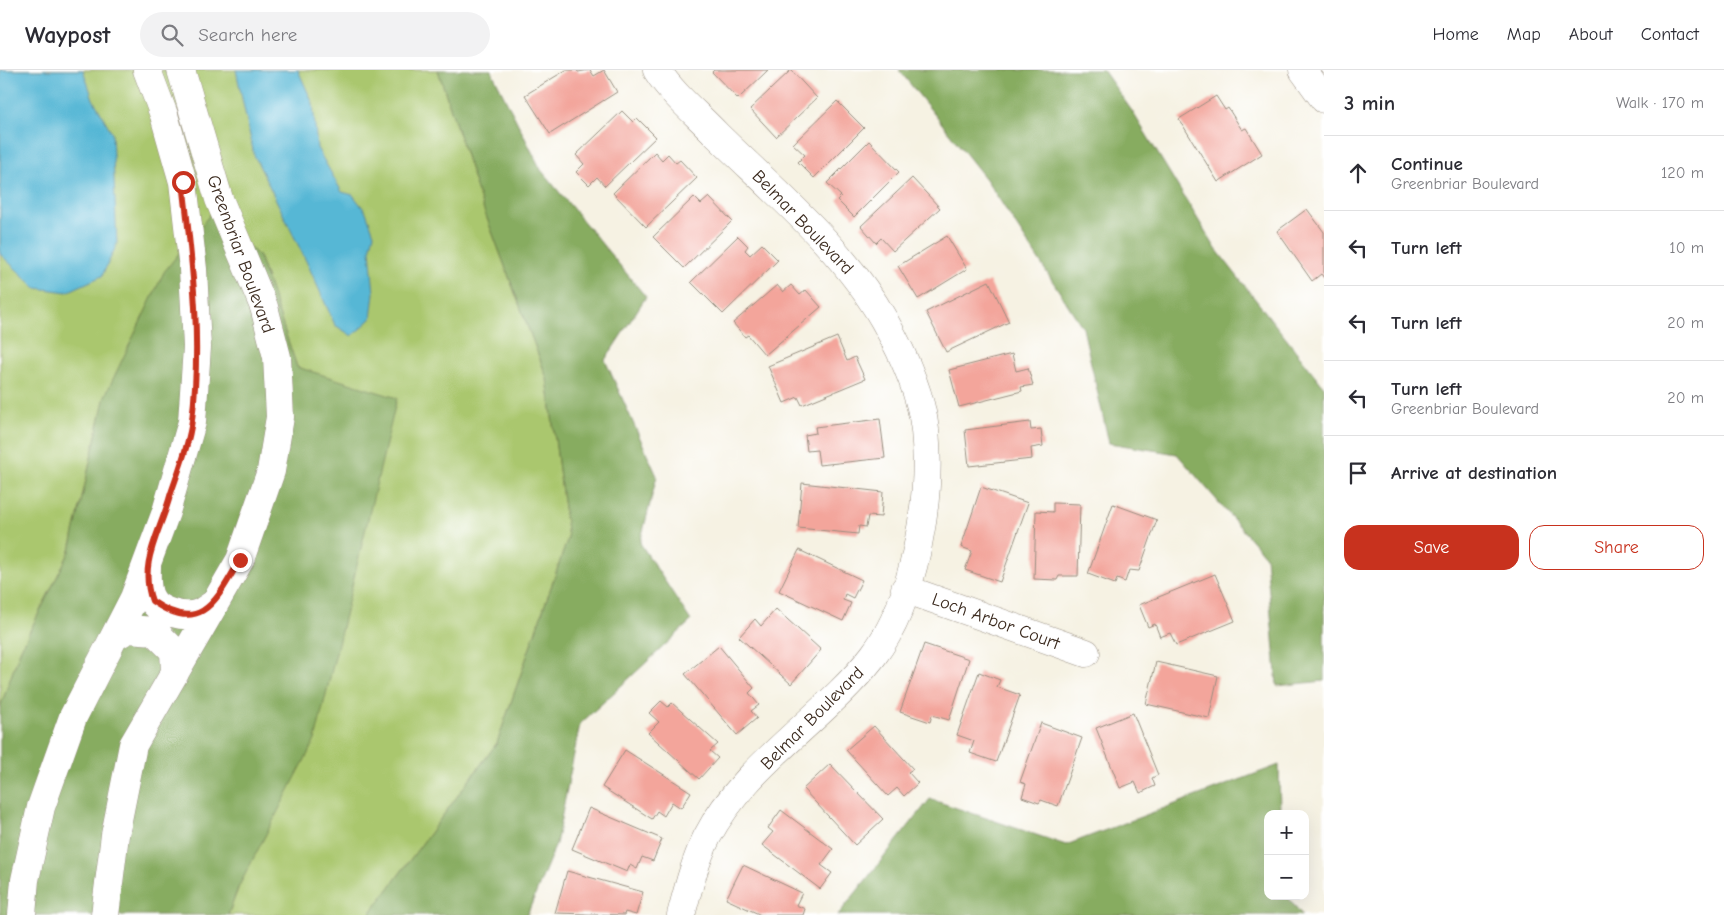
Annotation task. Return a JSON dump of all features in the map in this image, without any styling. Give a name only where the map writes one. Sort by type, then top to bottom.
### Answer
[{"type":"street","name":"Greenbriar Boulevard","points":[[22,915],[25,880],[40,807],[73,717],[134,598],[166,512],[192,422],[197,347],[194,269],[183,182],[164,115],[147,70]]},
{"type":"street","name":"Greenbriar Boulevard","points":[[105,915],[116,835],[132,745],[240,560],[271,471],[280,417],[277,357],[264,307],[219,200],[181,70]]},
{"type":"street","name":"Belmar Boulevard","points":[[657,70],[687,105],[850,267],[884,319],[910,370],[925,429],[925,493],[918,545],[898,614],[874,655],[836,698],[785,744],[734,797],[707,836],[681,915]]},
{"type":"street","points":[[1303,70],[1324,99]]},
{"type":"street","points":[[147,564],[147,587],[152,601],[163,609],[175,614],[198,614],[215,603]]},
{"type":"street","name":"Loch Arbor Court","points":[[905,589],[1086,653]]},
{"type":"street","points":[[114,636],[128,629],[154,631],[174,651],[174,673]]},
{"type":"green space","points":[[0,70],[438,70],[482,205],[547,378],[568,538],[497,743],[369,915],[228,915],[238,889],[297,367],[259,256],[105,396],[70,551],[20,651],[0,708]]},
{"type":"green space","points":[[438,70],[491,70],[541,170],[646,297],[605,360],[657,476],[640,543],[691,621],[580,724],[556,844],[527,915],[369,915],[497,743],[568,538],[547,378],[482,205]]},
{"type":"green space","points":[[899,70],[1103,70],[1132,111],[1216,249],[1324,387],[1324,681],[1277,686],[1266,557],[1177,454],[1109,443],[1083,328],[986,179]]},
{"type":"green space","points":[[212,212],[259,256],[297,367],[397,398],[315,740],[238,888],[228,915],[0,915],[0,708],[20,651],[70,551],[105,396],[164,272]]},
{"type":"green space","points":[[1279,765],[1280,810],[1264,810],[1264,900],[1290,900],[1302,915],[838,915],[930,799],[1066,845]]},
{"type":"water","points":[[0,70],[83,70],[93,99],[112,133],[117,244],[102,276],[67,292],[36,288],[0,254]]},
{"type":"water","points":[[236,70],[298,70],[313,104],[317,148],[342,192],[353,195],[366,212],[374,234],[370,250],[374,293],[371,319],[352,336],[335,325],[254,155]]},
{"type":"building","points":[[566,70],[577,70],[578,72],[590,70],[594,76],[604,70],[617,92],[550,134],[525,95]]},
{"type":"building","points":[[714,70],[768,70],[738,99],[712,72]]},
{"type":"building","points":[[791,70],[817,98],[776,137],[750,109]]},
{"type":"building","points":[[1216,96],[1225,110],[1228,108],[1242,130],[1246,128],[1262,154],[1218,182],[1179,119]]},
{"type":"building","points":[[837,101],[864,128],[814,178],[798,162],[805,155],[793,144]]},
{"type":"building","points":[[622,111],[633,122],[637,118],[656,137],[605,186],[597,177],[589,185],[576,172],[584,164],[576,155]]},
{"type":"building","points":[[869,141],[899,172],[854,217],[837,200],[841,196],[827,183]]},
{"type":"building","points":[[655,152],[662,160],[668,154],[676,163],[680,160],[697,178],[646,227],[613,193]]},
{"type":"building","points":[[912,178],[940,208],[893,251],[881,238],[876,243],[861,226]]},
{"type":"building","points":[[694,197],[701,204],[709,197],[732,221],[684,268],[653,237]]},
{"type":"building","points":[[1307,209],[1324,232],[1324,278],[1321,274],[1312,281],[1277,231]]},
{"type":"building","points":[[738,236],[748,246],[745,250],[750,255],[762,244],[778,260],[723,314],[691,282]]},
{"type":"building","points":[[947,236],[967,269],[918,299],[898,266]]},
{"type":"building","points":[[989,281],[1009,322],[946,352],[926,312]]},
{"type":"building","points":[[777,285],[783,292],[791,285],[800,295],[806,290],[821,307],[765,355],[748,335],[745,337],[733,323]]},
{"type":"building","points":[[837,337],[847,361],[855,357],[865,379],[802,405],[798,397],[784,403],[768,366]]},
{"type":"building","points":[[1012,354],[1016,371],[1028,368],[1033,385],[1021,387],[1022,391],[959,407],[949,370]]},
{"type":"building","points":[[880,419],[885,458],[819,465],[817,450],[807,451],[805,435],[816,433],[815,427]]},
{"type":"building","points":[[1030,422],[1031,430],[1041,429],[1043,446],[1031,448],[1032,459],[969,466],[965,430]]},
{"type":"building","points":[[802,483],[883,492],[881,517],[868,516],[866,527],[859,526],[858,534],[798,528]]},
{"type":"building","points":[[981,487],[1028,503],[1000,582],[965,570],[972,551],[961,547]]},
{"type":"building","points":[[1053,503],[1080,504],[1078,576],[1059,576],[1057,580],[1034,579],[1036,511],[1053,512]]},
{"type":"building","points":[[1113,504],[1157,520],[1139,571],[1129,570],[1125,582],[1117,579],[1115,584],[1088,574]]},
{"type":"building","points":[[799,550],[862,580],[853,598],[845,594],[843,600],[851,603],[843,621],[779,591]]},
{"type":"building","points":[[1215,574],[1235,621],[1176,645],[1170,633],[1160,637],[1155,624],[1148,627],[1139,605]]},
{"type":"building","points":[[776,609],[821,650],[791,684],[739,637],[755,619],[761,626]]},
{"type":"building","points":[[924,644],[969,659],[949,720],[932,715],[930,722],[900,712]]},
{"type":"building","points":[[719,646],[754,688],[749,693],[759,705],[751,711],[757,718],[737,735],[685,674]]},
{"type":"building","points":[[1156,662],[1218,676],[1209,718],[1146,704]]},
{"type":"building","points":[[979,672],[1000,680],[997,687],[1020,695],[996,762],[970,753],[974,741],[957,735]]},
{"type":"building","points":[[661,701],[668,707],[672,703],[718,744],[710,751],[718,758],[699,779],[648,733],[659,722],[649,713]]},
{"type":"building","points":[[1133,713],[1158,775],[1152,778],[1155,786],[1140,793],[1135,782],[1120,788],[1096,728]]},
{"type":"building","points":[[1041,723],[1082,738],[1058,806],[1041,800],[1039,803],[1022,797],[1026,784],[1020,782]]},
{"type":"building","points":[[874,726],[913,769],[908,772],[918,783],[904,796],[897,788],[888,796],[846,750]]},
{"type":"building","points":[[625,750],[691,792],[681,808],[672,802],[664,816],[657,811],[652,819],[602,787]]},
{"type":"building","points":[[830,764],[883,819],[855,845],[803,789]]},
{"type":"building","points":[[589,808],[662,839],[653,861],[642,857],[637,869],[630,865],[627,872],[572,849]]},
{"type":"building","points":[[781,810],[833,849],[821,865],[832,873],[820,889],[762,845],[773,832],[768,828]]},
{"type":"building","points":[[743,865],[802,893],[796,905],[805,909],[803,915],[761,915],[726,899]]},
{"type":"building","points":[[567,871],[643,892],[636,915],[625,912],[624,915],[555,913]]},
{"type":"route","points":[[183,182],[194,269],[197,347],[192,422],[166,512],[147,564],[147,587],[152,601],[163,609],[175,614],[198,614],[215,603],[240,560]]}]
